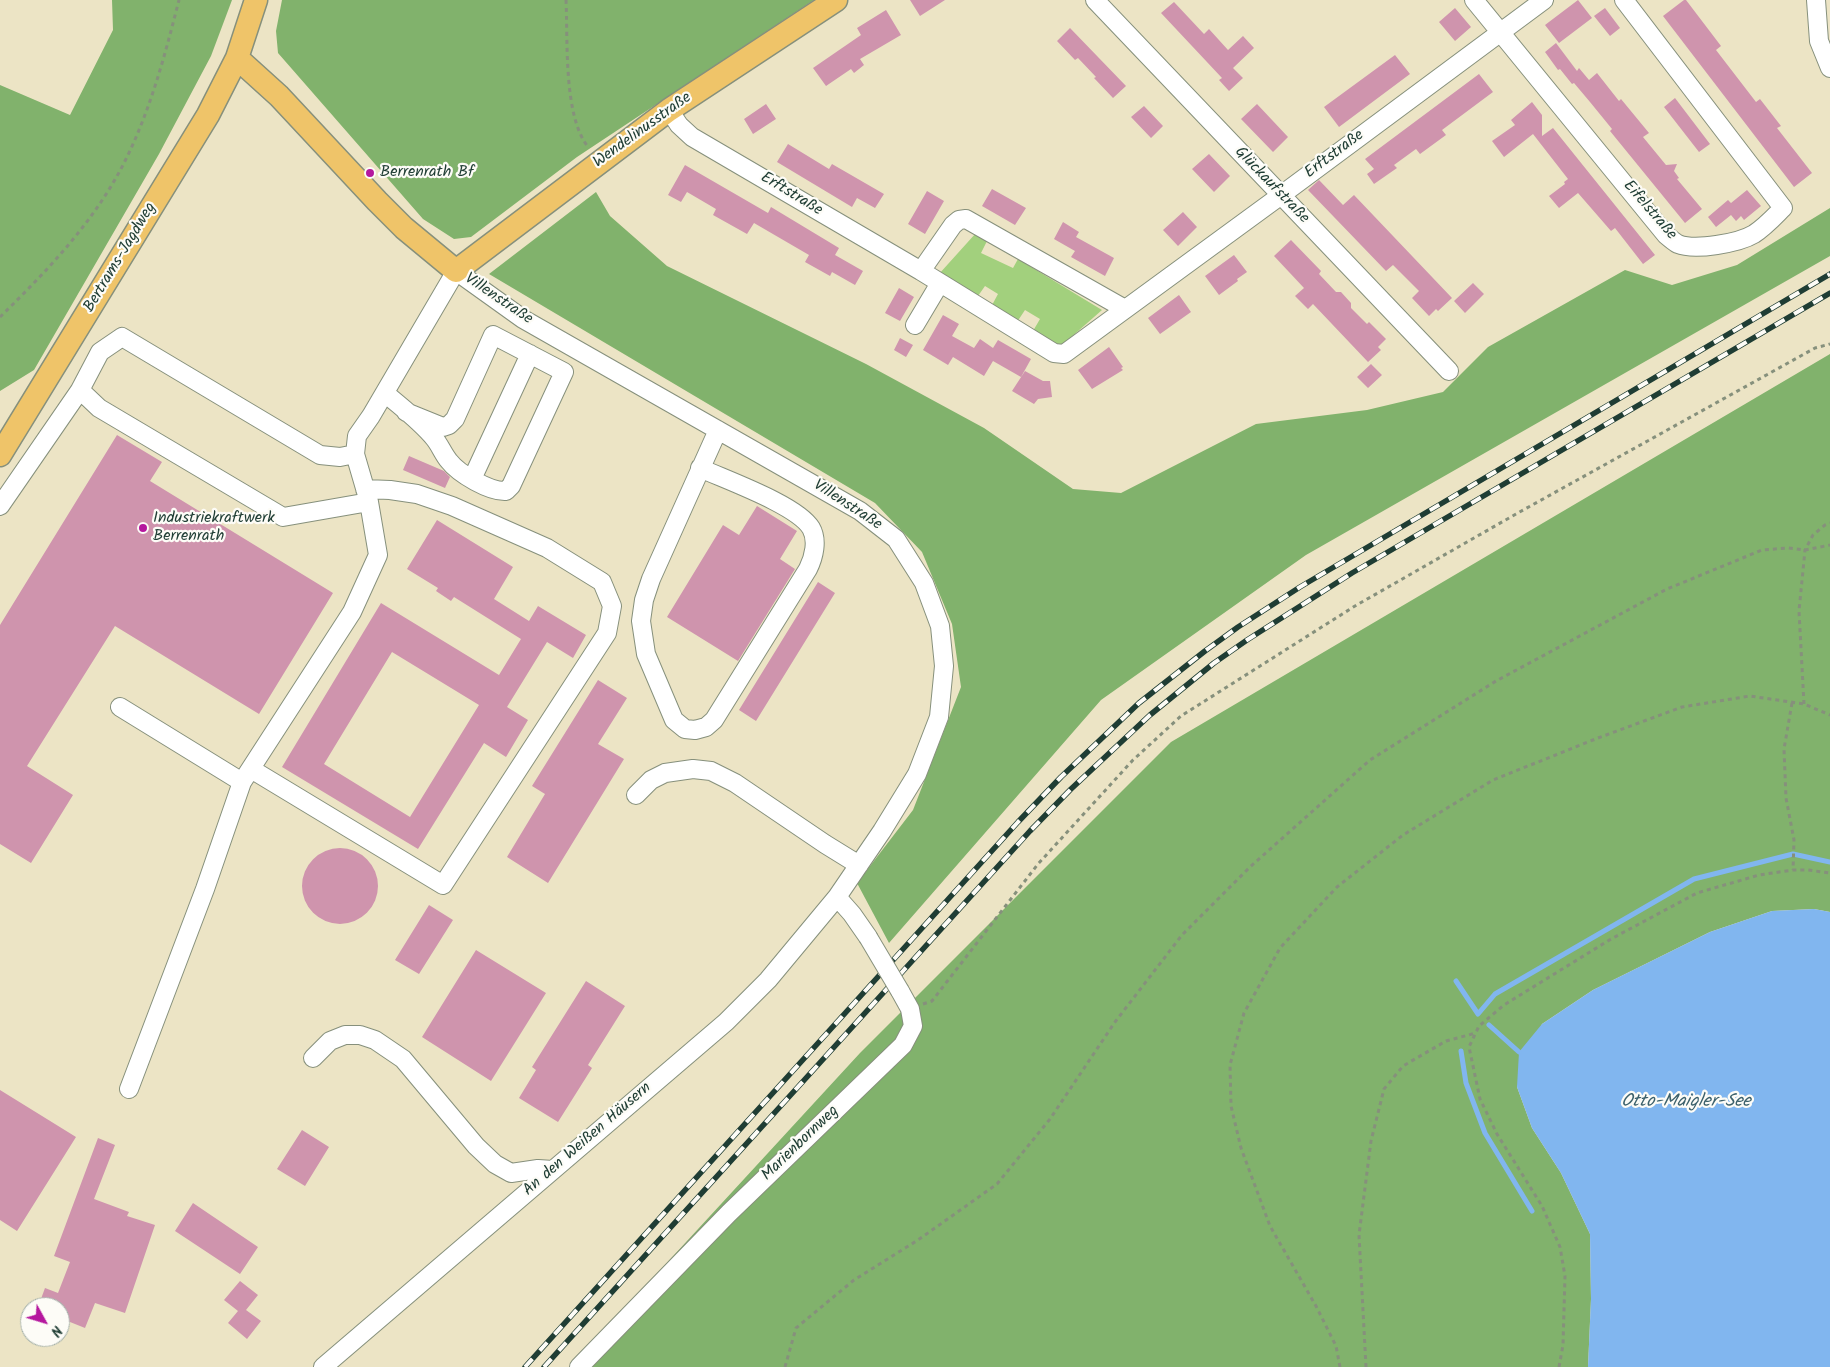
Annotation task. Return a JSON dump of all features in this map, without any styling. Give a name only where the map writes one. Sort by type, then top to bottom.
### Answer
[{"type":"main road","name":"Bertrams-Jagdweg","points":[[0,455],[208,115],[238,58],[256,0]]},
{"type":"main road","name":"Wendelinusstraße","points":[[456,271],[668,110],[836,0]]},
{"type":"main road","name":"Villenstraße","points":[[238,58],[279,96],[404,228],[456,271]]},
{"type":"street","name":"Glückaufstraße","points":[[1095,0],[1449,371]]},
{"type":"street","name":"Eifelstraße","points":[[1474,0],[1666,234],[1677,244],[1689,247],[1737,241],[1753,235],[1770,222],[1783,208],[1624,0]]},
{"type":"street","name":"Erftstraße","points":[[668,110],[679,125],[692,136],[921,271],[1054,353],[1064,354],[1544,0]]},
{"type":"street","points":[[1816,0],[1819,41],[1830,68]]},
{"type":"street","points":[[921,271],[954,225],[959,220],[966,219],[1125,309]]},
{"type":"street","name":"Villenstraße","points":[[355,454],[357,436],[385,393],[456,271],[524,319],[860,511],[896,539],[924,583],[940,626],[944,666],[939,718],[917,774],[882,831],[837,897]]},
{"type":"street","points":[[915,325],[940,283]]},
{"type":"street","points":[[385,393],[434,438],[450,462],[472,478],[499,491],[506,491],[511,486],[564,372],[494,335],[454,419],[449,425],[442,426],[406,412]]},
{"type":"street","points":[[0,506],[80,390],[100,352],[122,337],[320,455],[340,457],[355,454],[367,496],[378,555],[352,612],[247,776],[129,1089]]},
{"type":"street","points":[[472,478],[530,354]]},
{"type":"street","points":[[80,390],[99,408],[283,517],[390,490],[417,494],[452,506],[547,548],[602,582],[612,606],[607,633],[443,885],[120,707]]},
{"type":"street","points":[[700,468],[771,499],[803,518],[814,535],[813,557],[808,568],[714,720],[706,727],[695,730],[685,729],[674,720],[646,654],[641,620],[644,600],[651,579],[700,468],[718,430]]},
{"type":"street","points":[[636,795],[651,780],[665,773],[693,769],[711,771],[735,783],[859,865]]},
{"type":"street","name":"Marienbornweg","points":[[578,1367],[729,1213],[904,1045],[913,1026],[910,1009],[868,937],[837,897]]},
{"type":"street","name":"An den Weißen Häusern","points":[[324,1367],[726,1022],[768,980],[837,897]]},
{"type":"street","points":[[313,1058],[330,1041],[345,1035],[360,1035],[375,1040],[403,1059],[476,1146],[495,1164],[511,1173],[538,1168],[553,1170]]},
{"type":"path","points":[[0,317],[48,270],[102,199],[125,160],[150,103],[179,0]]},
{"type":"path","points":[[566,0],[568,74],[573,114],[585,143],[601,162]]},
{"type":"path","points":[[910,1009],[932,1001],[1038,864],[1133,760],[1181,716],[1355,606],[1815,348],[1830,344]]},
{"type":"path","points":[[1804,704],[1799,611],[1805,550],[1813,535],[1830,523]]},
{"type":"path","points":[[785,1367],[796,1328],[854,1280],[918,1240],[997,1184],[1050,1119],[1115,1022],[1182,935],[1250,867],[1370,760],[1496,681],[1667,589],[1762,550],[1788,548],[1805,550],[1830,545]]},
{"type":"path","points":[[1340,1367],[1336,1346],[1316,1306],[1270,1226],[1240,1148],[1231,1106],[1230,1065],[1244,1013],[1280,948],[1337,886],[1403,835],[1493,780],[1682,707],[1750,696],[1804,704],[1830,715]]},
{"type":"path","points":[[1792,702],[1784,749],[1786,798],[1794,840],[1793,870]]},
{"type":"path","points":[[1559,1367],[1563,1345],[1565,1276],[1560,1247],[1542,1206],[1497,1134],[1480,1099],[1469,1047],[1479,1026],[1504,1005],[1611,939],[1697,893],[1759,875],[1793,870],[1830,873]]},
{"type":"path","points":[[1366,1367],[1359,1235],[1371,1142],[1384,1089],[1403,1066],[1446,1041],[1476,1033]]},
{"type":"green space","points":[[112,0],[232,0],[211,56],[159,154],[34,370],[0,391],[0,85],[70,115],[113,30]]},
{"type":"green space","points":[[282,0],[814,0],[577,157],[471,237],[454,239],[423,219],[278,53],[276,31]]},
{"type":"green space","points":[[596,192],[610,216],[667,266],[866,364],[984,428],[1073,489],[1121,493],[1256,424],[1367,410],[1443,392],[1488,347],[1625,270],[1672,285],[1737,265],[1830,208],[1830,256],[1306,555],[1101,700],[889,943],[857,883],[913,810],[961,687],[952,624],[922,552],[875,503],[489,274]]},
{"type":"green space","points":[[976,233],[987,241],[981,253],[1013,268],[1018,259],[1102,310],[1060,347],[1033,331],[1040,319],[1025,310],[1017,322],[991,307],[998,294],[985,286],[978,296],[939,274]]},
{"type":"green space","points":[[1830,354],[1830,912],[1814,909],[1772,911],[1710,932],[1593,990],[1542,1024],[1517,1087],[1532,1128],[1561,1173],[1590,1234],[1591,1299],[1588,1367],[571,1367],[860,1053],[1171,742]]},
{"type":"water","name":"Otto-Maigler-See","points":[[1814,909],[1830,912],[1830,1367],[1588,1367],[1591,1299],[1590,1234],[1561,1173],[1532,1128],[1517,1087],[1519,1052],[1542,1024],[1593,990],[1710,932],[1772,911]]},
{"type":"building","points":[[910,0],[945,0],[920,16]]},
{"type":"building","points":[[1578,0],[1592,18],[1559,43],[1545,25]]},
{"type":"building","points":[[1686,0],[1721,46],[1716,50],[1756,102],[1760,99],[1781,126],[1777,128],[1812,173],[1794,187],[1663,16]]},
{"type":"building","points":[[1174,2],[1204,34],[1209,29],[1228,50],[1243,36],[1254,48],[1233,68],[1243,78],[1229,91],[1219,80],[1222,78],[1161,13]]},
{"type":"building","points":[[1455,8],[1471,27],[1455,41],[1439,22]]},
{"type":"building","points":[[1605,8],[1620,28],[1610,36],[1594,16]]},
{"type":"building","points":[[886,10],[901,35],[860,59],[864,65],[854,73],[851,69],[826,86],[813,68],[861,35],[857,28]]},
{"type":"building","points":[[1070,28],[1126,86],[1113,98],[1078,58],[1075,60],[1057,41]]},
{"type":"building","points":[[1556,43],[1577,71],[1579,68],[1589,80],[1597,73],[1619,101],[1621,99],[1649,133],[1643,137],[1666,165],[1677,164],[1674,171],[1679,178],[1677,179],[1702,209],[1685,223],[1610,131],[1612,129],[1590,102],[1560,69],[1558,70],[1545,52]]},
{"type":"building","points":[[1395,55],[1410,74],[1339,127],[1324,107]]},
{"type":"building","points":[[1479,74],[1493,92],[1442,130],[1446,135],[1420,154],[1416,149],[1394,165],[1397,168],[1374,184],[1367,174],[1374,169],[1365,159]]},
{"type":"building","points":[[1675,98],[1710,144],[1699,152],[1664,107]]},
{"type":"building","points":[[1532,102],[1542,115],[1542,136],[1553,128],[1655,255],[1643,264],[1615,228],[1611,231],[1578,193],[1559,208],[1549,196],[1565,184],[1564,182],[1568,179],[1533,134],[1504,157],[1492,141],[1515,125],[1511,120]]},
{"type":"building","points":[[766,104],[776,119],[753,134],[744,119]]},
{"type":"building","points":[[1257,104],[1288,137],[1273,152],[1241,119]]},
{"type":"building","points":[[1144,106],[1163,126],[1151,138],[1131,117]]},
{"type":"building","points":[[788,144],[829,169],[832,164],[884,194],[875,208],[857,198],[852,207],[777,162]]},
{"type":"building","points":[[1209,154],[1230,176],[1214,192],[1192,169]]},
{"type":"building","points":[[685,165],[768,213],[771,207],[839,248],[835,255],[863,271],[855,285],[832,272],[830,276],[805,262],[809,255],[754,223],[747,234],[713,215],[716,209],[687,192],[681,202],[668,195]]},
{"type":"building","points":[[1319,180],[1343,205],[1354,195],[1452,298],[1438,311],[1436,309],[1429,316],[1412,298],[1419,291],[1393,265],[1386,271],[1308,190]]},
{"type":"building","points":[[992,189],[1026,208],[1015,225],[982,206]]},
{"type":"building","points":[[1747,190],[1761,206],[1744,220],[1741,216],[1736,221],[1731,215],[1716,227],[1708,217],[1728,200],[1731,203]]},
{"type":"building","points":[[927,191],[944,201],[925,234],[908,224]]},
{"type":"building","points":[[1183,212],[1197,227],[1178,246],[1163,230]]},
{"type":"building","points":[[1063,222],[1079,232],[1076,237],[1114,258],[1105,276],[1071,257],[1075,251],[1054,239]]},
{"type":"building","points":[[1291,240],[1321,271],[1319,274],[1336,292],[1341,292],[1351,303],[1351,308],[1386,339],[1378,347],[1381,350],[1368,362],[1313,304],[1308,309],[1295,296],[1304,288],[1274,256]]},
{"type":"building","points":[[1234,255],[1247,272],[1219,295],[1205,276]]},
{"type":"building","points":[[1473,283],[1484,294],[1465,313],[1454,301]]},
{"type":"building","points":[[899,288],[914,297],[900,321],[885,313]]},
{"type":"building","points":[[1179,295],[1191,312],[1160,334],[1148,318]]},
{"type":"building","points":[[943,315],[959,324],[952,336],[974,348],[980,339],[993,348],[998,340],[1031,359],[1021,377],[993,361],[984,376],[953,357],[948,365],[923,350]]},
{"type":"building","points":[[900,338],[913,345],[906,357],[894,350]]},
{"type":"building","points":[[1109,347],[1123,367],[1121,368],[1123,370],[1092,389],[1078,370]]},
{"type":"building","points":[[1371,364],[1382,375],[1368,388],[1357,377]]},
{"type":"building","points":[[1025,371],[1043,381],[1050,381],[1052,397],[1038,399],[1034,404],[1012,391]]},
{"type":"building","name":"Industriekraftwerk Berrenrath","points":[[117,435],[162,462],[150,481],[333,593],[259,714],[115,626],[27,766],[73,795],[31,863],[0,844],[0,625]]},
{"type":"building","points":[[409,456],[444,471],[450,477],[445,488],[403,470]]},
{"type":"building","points":[[757,506],[797,531],[780,559],[795,569],[738,661],[667,617],[723,525],[739,535]]},
{"type":"building","points":[[437,520],[513,567],[494,599],[529,621],[538,606],[586,635],[573,658],[547,642],[507,707],[528,720],[506,757],[484,743],[418,849],[282,767],[381,603],[499,675],[521,639],[454,597],[451,601],[436,591],[438,588],[407,569]],"holes":[[[392,652],[479,705],[410,817],[324,764]]]},
{"type":"building","points":[[818,582],[835,593],[756,721],[739,710]]},
{"type":"building","points":[[598,680],[627,698],[598,744],[624,759],[548,883],[507,857],[545,794],[532,786]]},
{"type":"building","points":[[340,848],[354,851],[367,859],[375,872],[378,886],[375,900],[367,913],[354,921],[340,924],[326,921],[313,913],[305,900],[302,886],[305,872],[313,859],[326,851]]},
{"type":"building","points":[[429,905],[453,920],[419,974],[395,960]]},
{"type":"building","points":[[476,950],[546,993],[491,1081],[422,1037]]},
{"type":"building","points":[[586,981],[625,1006],[588,1065],[592,1068],[558,1122],[519,1098],[536,1070],[532,1067]]},
{"type":"building","points":[[0,1090],[76,1137],[17,1231],[0,1220]]},
{"type":"building","points":[[302,1130],[329,1147],[305,1186],[277,1169]]},
{"type":"building","points":[[98,1138],[115,1145],[94,1199],[129,1212],[127,1216],[155,1225],[125,1313],[95,1303],[85,1328],[70,1322],[70,1297],[42,1297],[45,1288],[58,1293],[70,1262],[54,1256]]},
{"type":"building","points":[[193,1203],[258,1247],[240,1274],[175,1231]]},
{"type":"building","points":[[240,1281],[258,1295],[246,1310],[261,1321],[247,1339],[228,1323],[238,1311],[224,1300]]},
{"type":"waterway","points":[[1456,981],[1478,1014],[1495,994],[1694,879],[1793,854],[1830,862]]},
{"type":"waterway","points":[[1489,1025],[1519,1052]]},
{"type":"waterway","points":[[1461,1051],[1466,1083],[1485,1133],[1532,1211]]},
{"type":"railway","points":[[525,1367],[1018,822],[1061,777],[1139,703],[1238,627],[1300,587],[1830,274]]},
{"type":"railway","points":[[544,1367],[1030,831],[1071,789],[1150,715],[1214,663],[1352,573],[1830,293]]},
{"type":"place","name":"Berrenrath Bf","points":[[370,173]]},
{"type":"place","name":"Industriekraftwerk Berrenrath","points":[[143,528]]}]
